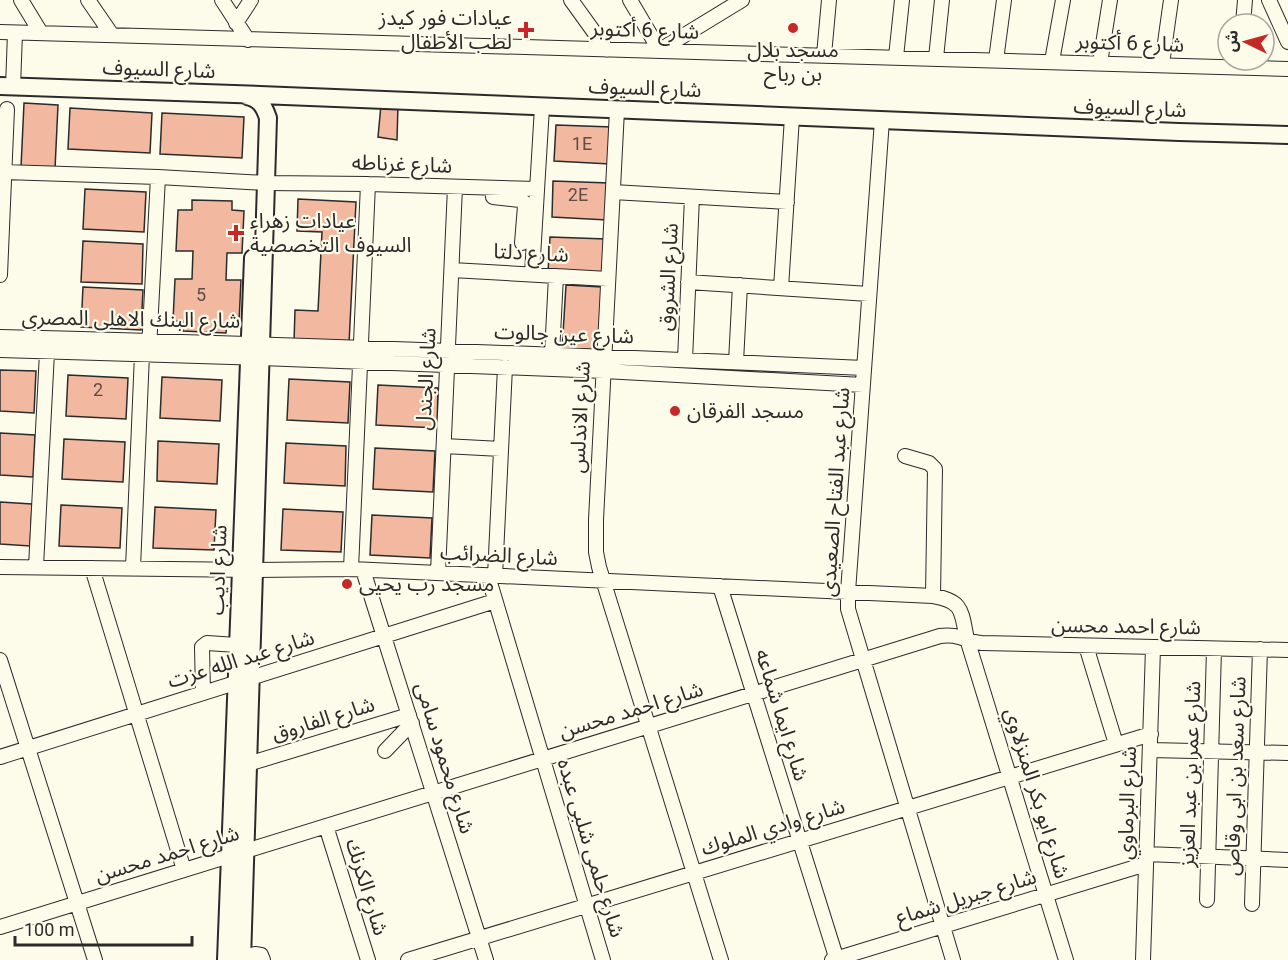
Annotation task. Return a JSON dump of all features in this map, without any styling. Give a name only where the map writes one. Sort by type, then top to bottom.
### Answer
[{"type":"main road","name":"شارع السيوف","points":[[6,87],[1288,135]]},
{"type":"main road","name":"شارع اديب","points":[[237,959],[238,853],[261,183],[268,118],[260,102],[244,95]]},
{"type":"main road","name":"شارع اديب","points":[[238,853],[248,764],[244,681],[237,645],[248,570]]},
{"type":"street","points":[[21,0],[41,33]]},
{"type":"street","points":[[88,0],[112,35]]},
{"type":"street","points":[[222,0],[248,40]]},
{"type":"street","points":[[236,22],[251,0]]},
{"type":"street","points":[[571,0],[607,50]]},
{"type":"street","points":[[630,0],[660,51],[742,0]]},
{"type":"street","points":[[714,0],[722,12]]},
{"type":"street","points":[[824,56],[830,0]]},
{"type":"street","points":[[896,57],[902,0]]},
{"type":"street","points":[[936,58],[942,0]]},
{"type":"street","points":[[996,60],[1004,0]]},
{"type":"street","points":[[1052,62],[1063,0]]},
{"type":"street","points":[[1100,63],[1110,0]]},
{"type":"street","points":[[1162,64],[1172,0]]},
{"type":"street","points":[[1269,0],[1288,42]]},
{"type":"street","name":"شارع 6 أكتوبر","points":[[0,32],[1052,62],[1216,64]]},
{"type":"street","points":[[6,87],[15,33]]},
{"type":"street","points":[[527,237],[537,189],[542,107]]},
{"type":"street","points":[[0,275],[7,109]]},
{"type":"street","name":"شارع الاندلس","points":[[617,110],[596,552],[720,960]]},
{"type":"street","points":[[781,288],[792,117]]},
{"type":"street","name":"شارع عبد الفتاح الصعيدى","points":[[882,120],[848,609],[953,960]]},
{"type":"street","name":"شارع غرناطه","points":[[4,172],[261,183],[537,189]]},
{"type":"street","points":[[133,568],[158,177]]},
{"type":"street","points":[[357,569],[360,354],[368,184]]},
{"type":"street","name":"شارع الجندل","points":[[438,573],[455,187]]},
{"type":"street","points":[[613,192],[787,202]]},
{"type":"street","name":"شارع الشروق","points":[[685,360],[692,196]]},
{"type":"street","points":[[493,197],[524,202],[532,274]]},
{"type":"street","name":"شارع دلتا","points":[[452,270],[608,279]]},
{"type":"street","points":[[552,354],[556,276]]},
{"type":"street","points":[[688,282],[869,294]]},
{"type":"street","points":[[736,362],[740,285]]},
{"type":"street","name":"شارع البنك الاهلى المصرى","points":[[0,337],[147,350]]},
{"type":"street","name":"شارع البنك الاهلى المصرى","points":[[0,350],[47,352],[255,350]]},
{"type":"street","name":"شارع عين جالوت","points":[[255,350],[448,358],[552,354],[864,368]]},
{"type":"street","points":[[36,567],[47,352]]},
{"type":"street","name":"شارع عين جالوت","points":[[448,358],[505,367],[863,385]]},
{"type":"street","name":"شارع حلمى شلبى عبده","points":[[505,367],[492,576],[495,601],[603,960]]},
{"type":"street","points":[[444,446],[501,449]]},
{"type":"street","points":[[905,456],[929,463],[935,469],[933,596]]},
{"type":"street","name":"شارع الضرائب","points":[[0,567],[357,569],[933,596],[947,598],[958,606],[967,639]]},
{"type":"street","points":[[92,568],[184,870]]},
{"type":"street","name":"شارع محمود سامى","points":[[357,569],[385,636],[486,960]]},
{"type":"street","name":"شارع ايما شماعه","points":[[720,586],[800,840],[835,960]]},
{"type":"street","name":"شارع عبد الله عزت","points":[[0,757],[495,601]]},
{"type":"street","name":"شارع احمد محسن","points":[[0,927],[940,636],[954,635],[982,643],[1288,650]]},
{"type":"street","name":"شارع ابو بكر المنزلاوي","points":[[967,639],[1066,960]]},
{"type":"street","points":[[203,693],[202,647],[207,643],[237,645]]},
{"type":"street","points":[[1086,646],[1116,744]]},
{"type":"street","name":"شارع البرماوي","points":[[1143,960],[1153,648]]},
{"type":"street","name":"شارع عمر بن عبد العزيز","points":[[1207,900],[1215,649]]},
{"type":"street","name":"شارع سعد بن ابى وقاص","points":[[1252,904],[1260,649]]},
{"type":"street","points":[[0,660],[95,960]]},
{"type":"street","points":[[385,751],[411,719]]},
{"type":"street","name":"شارع الفاروق","points":[[248,764],[411,719]]},
{"type":"street","name":"شارع وادي الملوك","points":[[408,960],[1150,734]]},
{"type":"street","points":[[1150,750],[1288,753]]},
{"type":"street","name":"شارع الكرنك","points":[[326,826],[368,960]]},
{"type":"street","name":"شارع جبريل شماع","points":[[835,960],[1046,895],[1147,859],[1208,856],[1288,860]]},
{"type":"street","points":[[237,959],[257,954],[263,960]]},
{"type":"building","points":[[24,103],[58,105],[55,169],[21,167]]},
{"type":"building","points":[[381,105],[398,105],[397,140],[378,137]]},
{"type":"building","points":[[70,108],[152,113],[150,153],[68,149]]},
{"type":"building","points":[[162,113],[244,117],[242,158],[160,154]]},
{"type":"building","points":[[556,125],[612,127],[610,164],[554,161]]},
{"type":"building","points":[[553,181],[609,183],[607,220],[552,217]]},
{"type":"building","points":[[85,189],[146,192],[144,232],[83,229]]},
{"type":"building","points":[[298,199],[356,202],[349,344],[294,342],[295,310],[318,311],[322,232],[297,231]]},
{"type":"building","points":[[192,200],[232,201],[232,210],[244,211],[242,253],[227,253],[226,280],[241,280],[239,322],[227,322],[226,333],[183,331],[184,321],[173,321],[175,279],[192,279],[193,251],[176,251],[178,210],[192,210]]},
{"type":"building","points":[[550,237],[606,239],[604,276],[548,273]]},
{"type":"building","points":[[83,241],[143,244],[142,284],[81,282]]},
{"type":"building","points":[[566,285],[602,287],[598,353],[562,350]]},
{"type":"building","points":[[83,287],[143,290],[141,330],[81,327]]},
{"type":"building","points":[[0,370],[36,371],[34,413],[0,411]]},
{"type":"building","points":[[68,375],[128,378],[126,419],[66,416]]},
{"type":"building","points":[[162,377],[222,380],[220,421],[160,418]]},
{"type":"building","points":[[289,379],[350,382],[348,423],[287,420]]},
{"type":"building","points":[[378,385],[438,388],[437,428],[376,425]]},
{"type":"building","points":[[0,433],[35,435],[33,477],[0,475]]},
{"type":"building","points":[[64,439],[125,442],[123,482],[62,479]]},
{"type":"building","points":[[158,441],[219,444],[217,484],[157,481]]},
{"type":"building","points":[[286,443],[346,446],[345,486],[284,483]]},
{"type":"building","points":[[375,448],[435,451],[433,492],[373,489]]},
{"type":"building","points":[[0,502],[32,504],[30,546],[0,544]]},
{"type":"building","points":[[61,505],[122,508],[120,548],[59,546]]},
{"type":"building","points":[[155,507],[216,510],[214,550],[153,548]]},
{"type":"building","points":[[283,509],[343,512],[341,552],[281,550]]},
{"type":"building","points":[[372,515],[432,518],[430,558],[370,555]]},
{"type":"place","name":"مسجد بلال بن رباح","points":[[793,28]]},
{"type":"place","name":"عيادات فور كيدز لطب الأطفال","points":[[526,30]]},
{"type":"place","name":"عيادات زهراء السيوف التخصصية","points":[[236,233]]},
{"type":"place","name":"مسجد الفرقان","points":[[675,411]]},
{"type":"place","name":"مسجد رب يحيى","points":[[347,584]]}]
